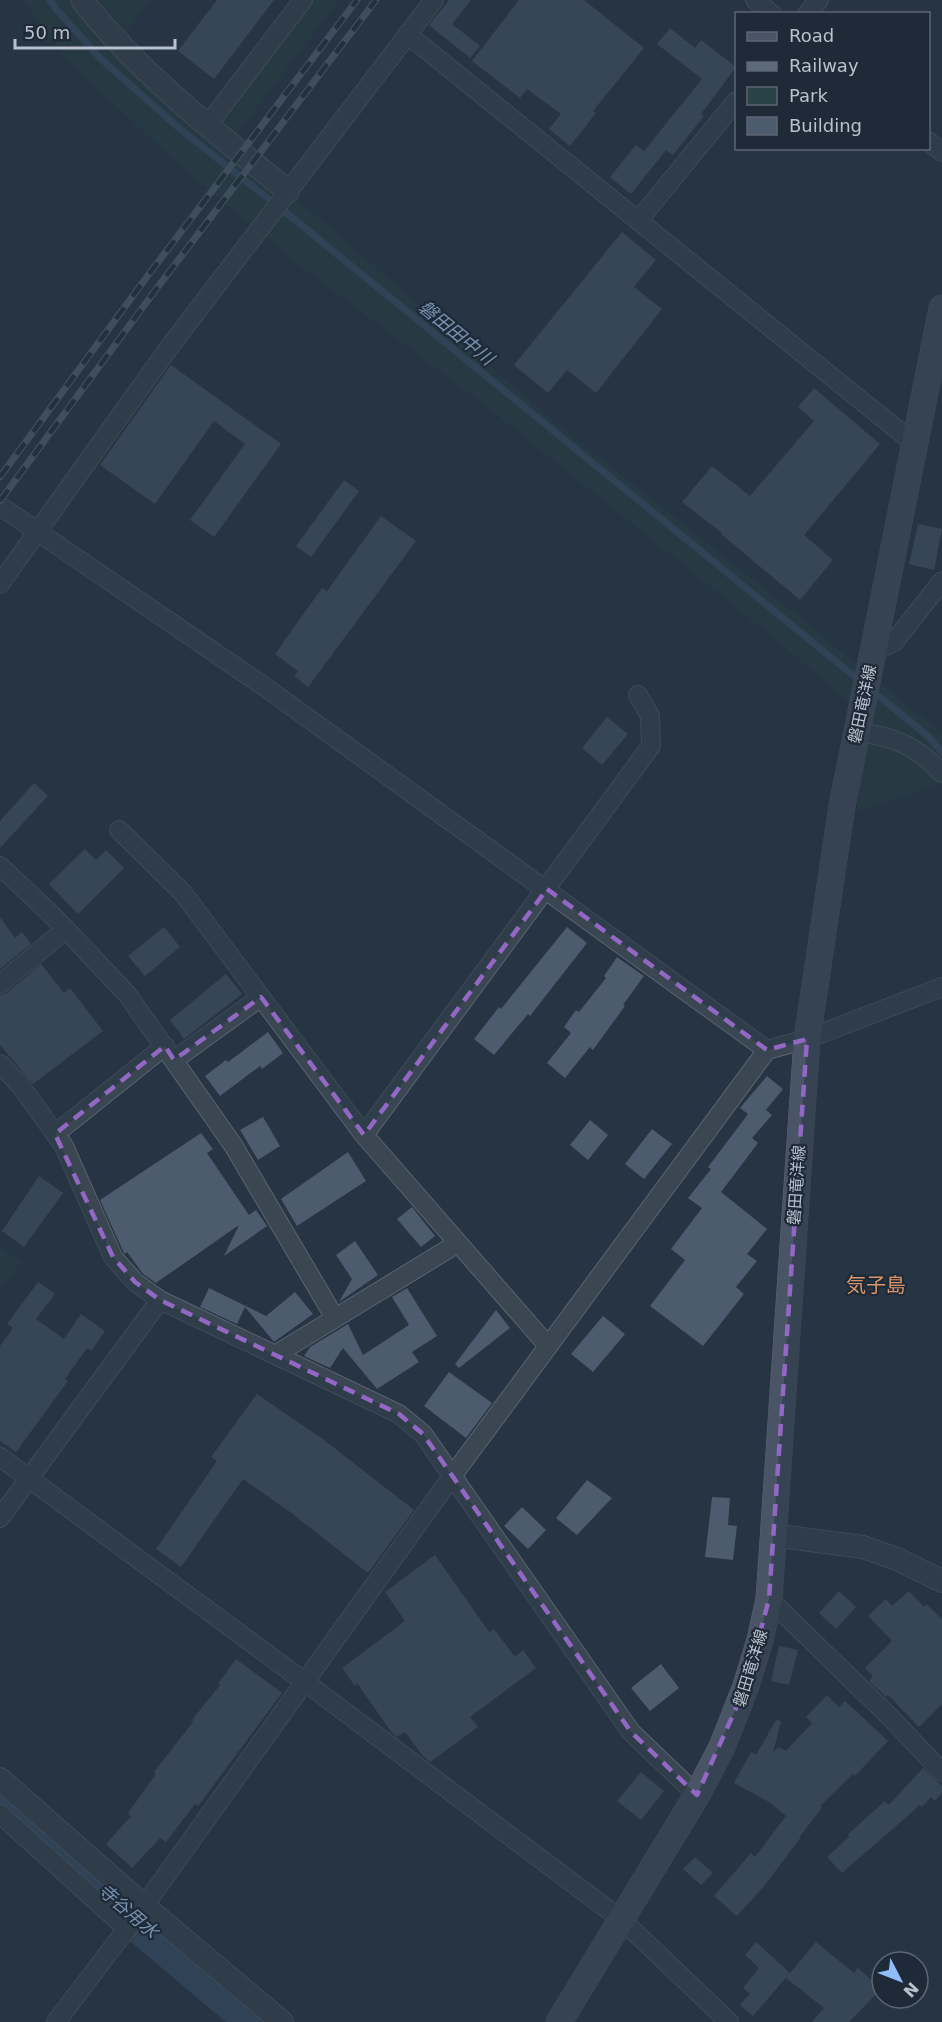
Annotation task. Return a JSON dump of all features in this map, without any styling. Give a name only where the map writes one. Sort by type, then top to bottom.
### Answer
[{"type":"main road","name":"磐田竜洋線","points":[[559,2022],[697,1795],[722,1747],[746,1686],[760,1640],[769,1599],[807,1039],[842,806],[942,308]]},
{"type":"street","points":[[82,0],[122,48],[206,127],[288,191]]},
{"type":"street","points":[[206,127],[303,0]]},
{"type":"street","points":[[0,584],[168,349],[434,0]]},
{"type":"street","points":[[755,0],[770,12]]},
{"type":"street","points":[[809,12],[819,0]]},
{"type":"street","points":[[407,34],[915,444]]},
{"type":"street","points":[[638,222],[735,101]]},
{"type":"street","points":[[930,143],[942,152]]},
{"type":"street","points":[[0,506],[264,687],[547,889],[767,1050]]},
{"type":"street","points":[[873,652],[894,642],[942,581]]},
{"type":"street","points":[[364,1135],[651,746],[650,716],[638,695]]},
{"type":"street","points":[[856,732],[879,734],[902,742],[928,759],[942,773]]},
{"type":"street","points":[[119,830],[183,893],[364,1135],[548,1346]]},
{"type":"street","points":[[0,866],[66,929],[127,994],[233,1145],[335,1318]]},
{"type":"street","points":[[0,984],[66,929]]},
{"type":"street","points":[[56,2022],[144,1906],[453,1475],[767,1050],[807,1039],[942,987]]},
{"type":"street","points":[[55,1134],[169,1053],[261,998]]},
{"type":"street","points":[[0,1064],[20,1086],[64,1146],[113,1257],[135,1282],[160,1300],[399,1414],[423,1434],[631,1732],[697,1795]]},
{"type":"street","points":[[275,1355],[458,1243]]},
{"type":"street","points":[[0,1518],[160,1300]]},
{"type":"street","points":[[0,1457],[622,1920],[729,2022]]},
{"type":"street","points":[[772,1535],[863,1547],[897,1559],[942,1581]]},
{"type":"street","points":[[769,1599],[889,1716],[942,1772]]},
{"type":"street","points":[[0,1779],[144,1906],[282,2022]]},
{"type":"street","points":[[0,1814],[126,1928]]},
{"type":"highlighted area","points":[[547,889],[767,1050],[807,1039],[769,1599],[746,1686],[697,1795],[631,1732],[423,1434],[399,1414],[160,1300],[135,1282],[113,1257],[55,1134],[165,1046],[174,1060],[261,997],[364,1135]]},
{"type":"green space","points":[[23,0],[84,0],[279,184],[552,420],[794,612],[899,700],[942,732],[942,764],[908,736],[872,733],[942,775],[942,784],[857,811],[868,733],[860,711],[774,638],[485,405],[297,263],[178,164],[69,62]]},
{"type":"green space","points":[[99,0],[150,0],[126,32]]},
{"type":"green space","points":[[303,0],[339,0],[236,135],[216,113]]},
{"type":"green space","points":[[0,1246],[21,1262],[0,1290]]},
{"type":"building","points":[[217,0],[274,0],[214,79],[178,51]]},
{"type":"building","points":[[449,0],[471,0],[452,24],[480,46],[470,58],[429,25]]},
{"type":"building","points":[[519,0],[584,0],[644,48],[593,111],[596,113],[570,146],[549,129],[561,114],[527,89],[520,98],[472,61]]},
{"type":"building","points":[[670,28],[695,48],[701,40],[735,68],[701,114],[704,116],[673,155],[666,150],[631,194],[610,177],[636,145],[644,151],[702,79],[657,44]]},
{"type":"building","points":[[622,232],[656,260],[634,287],[662,309],[596,393],[567,370],[548,393],[514,365]]},
{"type":"building","points":[[171,365],[281,444],[214,537],[190,520],[245,444],[214,421],[155,504],[100,465]]},
{"type":"building","points":[[814,388],[880,444],[804,535],[833,560],[800,600],[682,502],[712,466],[750,496],[814,421],[798,407]]},
{"type":"building","points":[[344,480],[359,491],[311,557],[296,546]]},
{"type":"building","points":[[381,516],[416,541],[308,687],[294,676],[298,671],[275,654],[322,588],[327,591]]},
{"type":"building","points":[[918,524],[942,529],[934,570],[909,564]]},
{"type":"building","points":[[607,717],[628,734],[602,765],[582,748]]},
{"type":"building","points":[[34,783],[48,796],[0,848],[0,821]]},
{"type":"building","points":[[85,849],[96,860],[106,850],[124,868],[78,914],[49,884]]},
{"type":"building","points":[[0,917],[15,938],[22,932],[31,944],[0,969]]},
{"type":"building","points":[[164,927],[180,947],[145,976],[128,956]]},
{"type":"building","points":[[567,927],[587,943],[530,1016],[528,1014],[494,1055],[474,1039]]},
{"type":"building","points":[[617,957],[644,976],[593,1050],[590,1047],[565,1078],[547,1063],[571,1033],[564,1027],[576,1010],[579,1012],[606,978],[604,976]]},
{"type":"building","points":[[41,964],[64,993],[70,988],[103,1031],[33,1084],[0,1045],[0,995],[7,993]]},
{"type":"building","points":[[226,974],[242,994],[184,1039],[170,1020]]},
{"type":"building","points":[[268,1032],[283,1053],[262,1069],[260,1066],[220,1096],[205,1076]]},
{"type":"building","points":[[767,1076],[783,1089],[766,1110],[772,1115],[752,1138],[758,1143],[721,1192],[767,1229],[747,1254],[757,1261],[736,1287],[744,1294],[703,1346],[650,1306],[685,1260],[671,1249],[702,1208],[688,1198],[711,1169],[708,1167],[748,1114],[740,1108]]},
{"type":"building","points":[[263,1117],[280,1146],[258,1160],[240,1130]]},
{"type":"building","points":[[590,1120],[608,1135],[588,1160],[570,1145]]},
{"type":"building","points":[[652,1129],[672,1144],[644,1179],[625,1164]]},
{"type":"building","points":[[201,1133],[213,1149],[207,1153],[249,1215],[256,1210],[267,1226],[224,1256],[239,1225],[156,1283],[143,1274],[127,1252],[125,1254],[100,1200]]},
{"type":"building","points":[[348,1152],[366,1181],[297,1226],[281,1199]]},
{"type":"building","points":[[39,1176],[63,1193],[24,1247],[2,1231]]},
{"type":"building","points":[[412,1207],[435,1236],[421,1247],[397,1219]]},
{"type":"building","points":[[355,1241],[378,1275],[339,1302],[352,1279],[336,1255]]},
{"type":"building","points":[[38,1282],[55,1294],[36,1319],[64,1339],[81,1314],[105,1331],[92,1350],[87,1348],[65,1379],[68,1381],[16,1452],[0,1441],[0,1346],[13,1328],[7,1324]]},
{"type":"building","points":[[209,1288],[266,1316],[295,1292],[313,1314],[274,1342],[245,1307],[237,1324],[200,1307]]},
{"type":"building","points":[[407,1288],[437,1336],[412,1352],[419,1362],[377,1389],[343,1348],[330,1368],[304,1356],[310,1347],[348,1324],[363,1355],[409,1325],[392,1297]]},
{"type":"building","points":[[496,1310],[510,1328],[459,1368],[455,1364]]},
{"type":"building","points":[[603,1316],[625,1334],[593,1372],[571,1354]]},
{"type":"building","points":[[449,1372],[492,1403],[466,1438],[424,1406]]},
{"type":"building","points":[[257,1394],[324,1440],[414,1510],[368,1573],[290,1512],[243,1479],[181,1567],[156,1549],[217,1461],[211,1457]]},
{"type":"building","points":[[587,1480],[612,1498],[577,1535],[556,1518]]},
{"type":"building","points":[[712,1497],[730,1498],[728,1525],[737,1526],[733,1560],[705,1557]]},
{"type":"building","points":[[522,1507],[546,1530],[528,1549],[504,1526]]},
{"type":"building","points":[[435,1555],[489,1632],[494,1629],[515,1657],[523,1650],[536,1668],[470,1717],[478,1727],[430,1762],[405,1732],[397,1737],[392,1733],[357,1683],[355,1686],[342,1668],[405,1621],[385,1592]]},
{"type":"building","points":[[839,1591],[856,1607],[836,1629],[819,1613]]},
{"type":"building","points":[[909,1591],[924,1607],[926,1604],[942,1619],[942,1704],[919,1727],[888,1695],[886,1697],[869,1681],[873,1676],[865,1668],[892,1641],[868,1616],[886,1599],[892,1606]]},
{"type":"building","points":[[779,1646],[798,1650],[789,1685],[771,1681]]},
{"type":"building","points":[[236,1659],[282,1693],[198,1806],[195,1804],[166,1842],[160,1838],[132,1868],[106,1844],[131,1816],[128,1813],[156,1774],[154,1772],[220,1685],[218,1684]]},
{"type":"building","points":[[661,1664],[679,1688],[650,1711],[631,1688]]},
{"type":"building","points":[[827,1695],[839,1707],[845,1701],[888,1741],[855,1776],[853,1774],[820,1806],[822,1808],[765,1885],[737,1916],[714,1896],[751,1853],[755,1857],[786,1816],[769,1802],[734,1783],[751,1752],[756,1755],[776,1720],[781,1721],[773,1753],[778,1747],[786,1751],[812,1723],[806,1717]]},
{"type":"building","points":[[923,1768],[942,1786],[942,1793],[935,1801],[931,1797],[922,1807],[920,1805],[842,1873],[827,1857],[849,1837],[848,1834],[885,1801],[889,1805]]},
{"type":"building","points":[[641,1772],[664,1791],[641,1820],[617,1801]]},
{"type":"building","points":[[695,1857],[713,1873],[701,1885],[683,1869]]},
{"type":"building","points":[[756,1942],[790,1973],[753,2016],[740,2005],[750,1994],[743,1988],[759,1968],[745,1955]]},
{"type":"building","points":[[816,1942],[854,1973],[858,1968],[870,1979],[870,2000],[849,2022],[812,2022],[824,2008],[786,1978]]},
{"type":"waterway","name":"磐田田中川","points":[[50,0],[101,59],[180,129],[289,215],[855,677]]},
{"type":"waterway","name":"磐田田中川","points":[[880,697],[928,736],[942,752]]},
{"type":"waterway","name":"寺谷用水","points":[[0,1800],[120,1907],[256,2022]]},
{"type":"railway","points":[[0,477],[146,278],[357,0]]},
{"type":"railway","points":[[0,501],[157,288],[376,0]]},
{"type":"district","name":"気子島","points":[[876,1285]]}]
